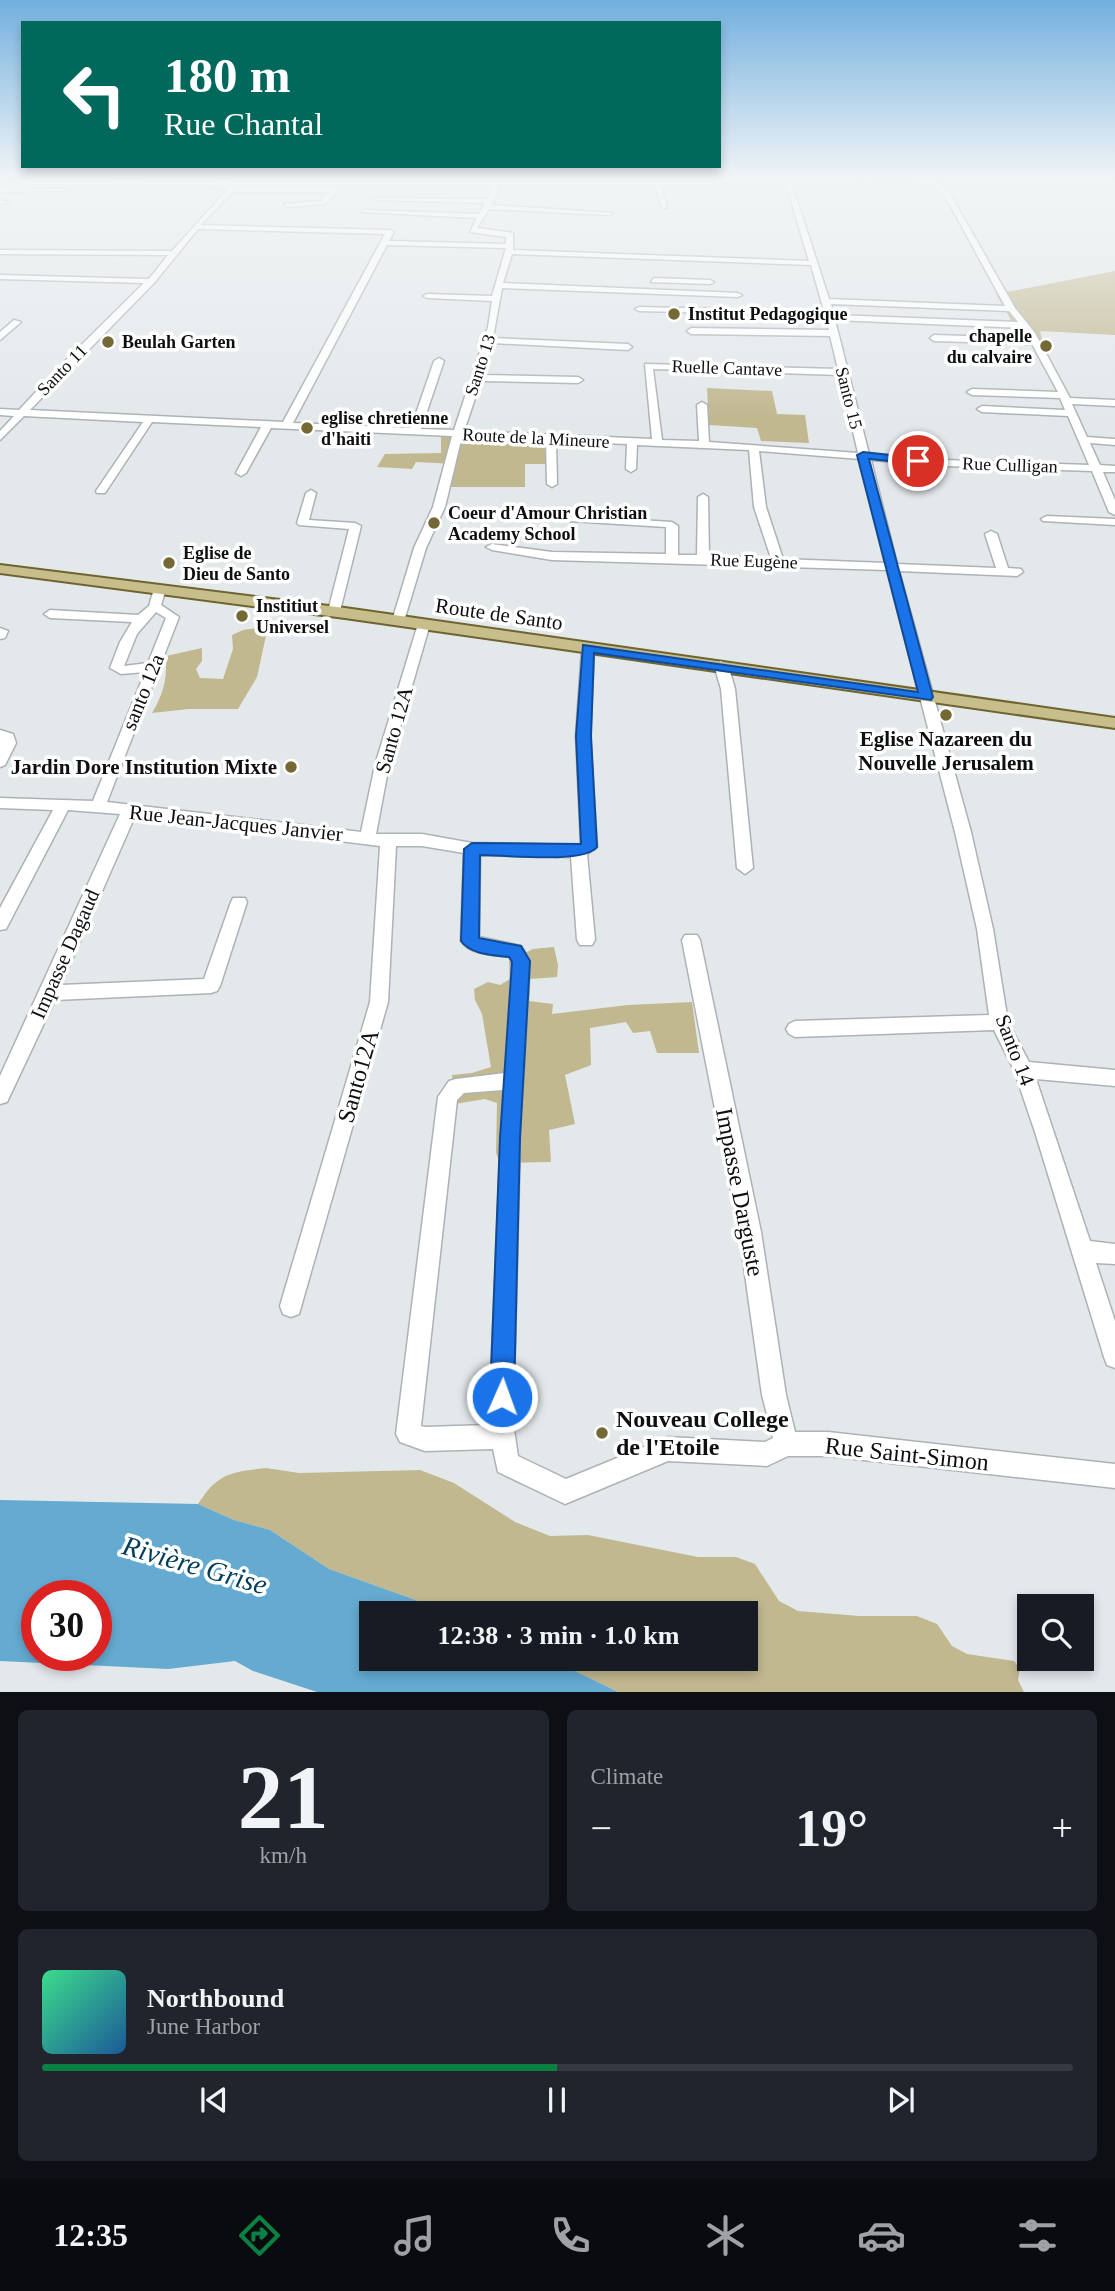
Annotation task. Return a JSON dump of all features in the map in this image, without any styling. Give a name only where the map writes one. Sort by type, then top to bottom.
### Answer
[{"type":"main road","name":"Route de Santo","points":[[0,569],[334,611],[1115,723]]},
{"type":"street","name":"Santo 11","points":[[0,438],[21,413],[151,281],[168,260]]},
{"type":"street","points":[[286,426],[376,260]]},
{"type":"street","name":"Santo 13","points":[[398,621],[420,548],[439,507],[457,434],[492,327],[498,285],[505,260]]},
{"type":"street","points":[[747,260],[813,263]]},
{"type":"street","name":"Santo 15","points":[[812,260],[826,301],[926,697]]},
{"type":"street","points":[[984,260],[1011,309],[1037,345],[1065,398],[1115,512]]},
{"type":"street","points":[[501,274],[515,274]]},
{"type":"street","points":[[0,277],[151,281]]},
{"type":"street","points":[[640,279],[710,282]]},
{"type":"street","points":[[498,285],[738,295]]},
{"type":"street","points":[[427,296],[496,299]]},
{"type":"street","points":[[826,301],[1011,309]]},
{"type":"street","points":[[639,309],[1022,325]]},
{"type":"street","points":[[0,337],[17,322]]},
{"type":"street","points":[[691,331],[833,333]]},
{"type":"street","points":[[934,338],[1037,345]]},
{"type":"street","points":[[487,340],[628,347]]},
{"type":"street","points":[[945,344],[1037,345]]},
{"type":"street","points":[[415,432],[439,361]]},
{"type":"street","name":"Ruelle Cantave","points":[[657,443],[648,366],[843,372]]},
{"type":"street","points":[[476,378],[578,380]]},
{"type":"street","points":[[972,392],[1115,403]]},
{"type":"street","points":[[702,405],[704,445]]},
{"type":"street","points":[[982,409],[1072,413]]},
{"type":"street","name":"Route de la Mineure","points":[[0,412],[754,447],[863,455]]},
{"type":"street","points":[[101,491],[150,418]]},
{"type":"street","points":[[241,473],[267,425]]},
{"type":"street","points":[[551,438],[552,484]]},
{"type":"street","points":[[1083,440],[1115,442]]},
{"type":"street","points":[[631,469],[632,442]]},
{"type":"street","points":[[754,447],[760,507],[778,562]]},
{"type":"street","name":"Rue Culligan","points":[[863,455],[945,463],[1115,469]]},
{"type":"street","points":[[311,493],[303,523],[355,526],[334,611]]},
{"type":"street","points":[[703,497],[704,559]]},
{"type":"street","points":[[574,519],[668,524],[672,526],[671,558]]},
{"type":"street","points":[[1047,519],[1115,522]]},
{"type":"street","points":[[990,534],[1003,571]]},
{"type":"street","name":"Rue Eugène","points":[[492,547],[552,556],[704,559],[1017,572]]},
{"type":"street","points":[[153,667],[121,670],[117,668],[139,619],[155,607],[153,603],[160,589]]},
{"type":"street","name":"santo 12a","points":[[98,806],[173,617],[155,607]]},
{"type":"street","points":[[50,614],[139,619]]},
{"type":"street","name":"Santo 12A","points":[[368,837],[382,765],[424,624]]},
{"type":"street","points":[[586,940],[579,851],[589,847],[583,736],[588,648]]},
{"type":"street","points":[[722,665],[728,690],[745,868]]},
{"type":"street","name":"Santo 14","points":[[926,697],[969,856],[996,991],[999,1022],[1023,1070],[1045,1132],[1115,1357]]},
{"type":"street","points":[[0,735],[8,737],[9,743],[0,762]]},
{"type":"street","name":"Rue Jean-Jacques Janvier","points":[[0,803],[98,806],[388,841],[422,840],[472,849],[579,851]]},
{"type":"street","points":[[0,924],[63,805]]},
{"type":"street","name":"Impasse Dagaud","points":[[0,1097],[129,811]]},
{"type":"street","name":"Santo12A","points":[[292,1306],[379,1002],[388,841]]},
{"type":"street","points":[[472,849],[470,941],[481,946],[515,951],[521,961],[513,1081],[501,1423],[503,1437],[425,1439],[408,1434],[448,1097],[456,1087],[513,1081]]},
{"type":"street","points":[[49,993],[211,986],[239,902]]},
{"type":"street","name":"Impasse Darguste","points":[[691,940],[750,1232],[775,1395],[786,1444]]},
{"type":"street","points":[[795,1029],[999,1022]]},
{"type":"street","points":[[1023,1070],[1115,1078]]},
{"type":"street","points":[[1080,1251],[1115,1254]]},
{"type":"street","name":"Rue Saint-Simon","points":[[503,1437],[507,1463],[565,1492],[668,1449],[767,1454],[786,1444],[828,1444],[1115,1476]]},
{"type":"shaded area","points":[[1115,271],[1115,335],[1040,331],[1043,344],[1026,346],[996,294]]},
{"type":"shaded area","points":[[707,388],[772,391],[777,414],[805,415],[809,443],[761,441],[757,428],[709,425]]},
{"type":"shaded area","points":[[441,436],[544,440],[546,464],[525,464],[525,487],[451,487],[455,464],[416,462],[412,469],[377,467],[385,454],[441,453]]},
{"type":"shaded area","points":[[265,627],[267,631],[257,677],[238,709],[189,709],[152,713],[164,686],[166,656],[202,648],[202,661],[196,669],[200,678],[223,679],[233,649],[232,635],[243,630]]},
{"type":"shaded area","points":[[554,947],[558,965],[557,977],[530,979],[529,1001],[553,1004],[552,1014],[628,1005],[692,1002],[699,1053],[657,1053],[650,1031],[633,1033],[626,1022],[590,1028],[591,1065],[565,1075],[575,1124],[549,1130],[551,1162],[500,1163],[496,1153],[497,1103],[485,1099],[455,1104],[452,1075],[491,1067],[482,1014],[475,1000],[474,989],[488,982],[500,985],[510,979],[509,961],[533,949]]},
{"type":"shaded area","points":[[266,1468],[299,1473],[420,1470],[454,1483],[515,1522],[550,1536],[588,1535],[698,1557],[736,1557],[755,1564],[779,1601],[798,1611],[859,1616],[917,1616],[937,1624],[952,1646],[967,1654],[1014,1661],[1017,1671],[1020,1671],[1018,1680],[1024,1692],[618,1692],[575,1671],[758,1671],[758,1601],[418,1601],[329,1569],[270,1530],[234,1520],[198,1504],[219,1480],[243,1471]]},
{"type":"water","name":"Rivière Grise","points":[[0,1500],[198,1504],[234,1520],[270,1530],[329,1569],[418,1601],[359,1601],[359,1671],[575,1671],[618,1692],[317,1692],[253,1671],[235,1661],[168,1669],[112,1666],[112,1580],[21,1580],[21,1662],[0,1661]]},
{"type":"place","name":"Institut Pedagogique","points":[[674,314]]},
{"type":"place","name":"Beulah Garten","points":[[108,342]]},
{"type":"place","name":"chapelle du calvaire","points":[[1046,346]]},
{"type":"place","name":"eglise chretienne d'haiti","points":[[307,428]]},
{"type":"place","name":"Coeur d'Amour Christian Academy School","points":[[434,523]]},
{"type":"place","name":"Eglise de Dieu de Santo","points":[[169,563]]},
{"type":"place","name":"Institiut Universel","points":[[242,616]]},
{"type":"place","name":"Eglise Nazareen du Nouvelle Jerusalem","points":[[946,715]]},
{"type":"place","name":"Jardin Dore Institution Mixte","points":[[291,767]]},
{"type":"place","name":"Nouveau College de l'Etoile","points":[[602,1433]]},
{"type":"route","points":[[502,1397],[510,1138],[521,961],[515,951],[481,946],[470,941],[472,849],[579,851],[589,847],[583,736],[588,648],[722,665],[926,697],[863,455],[918,461]]}]
